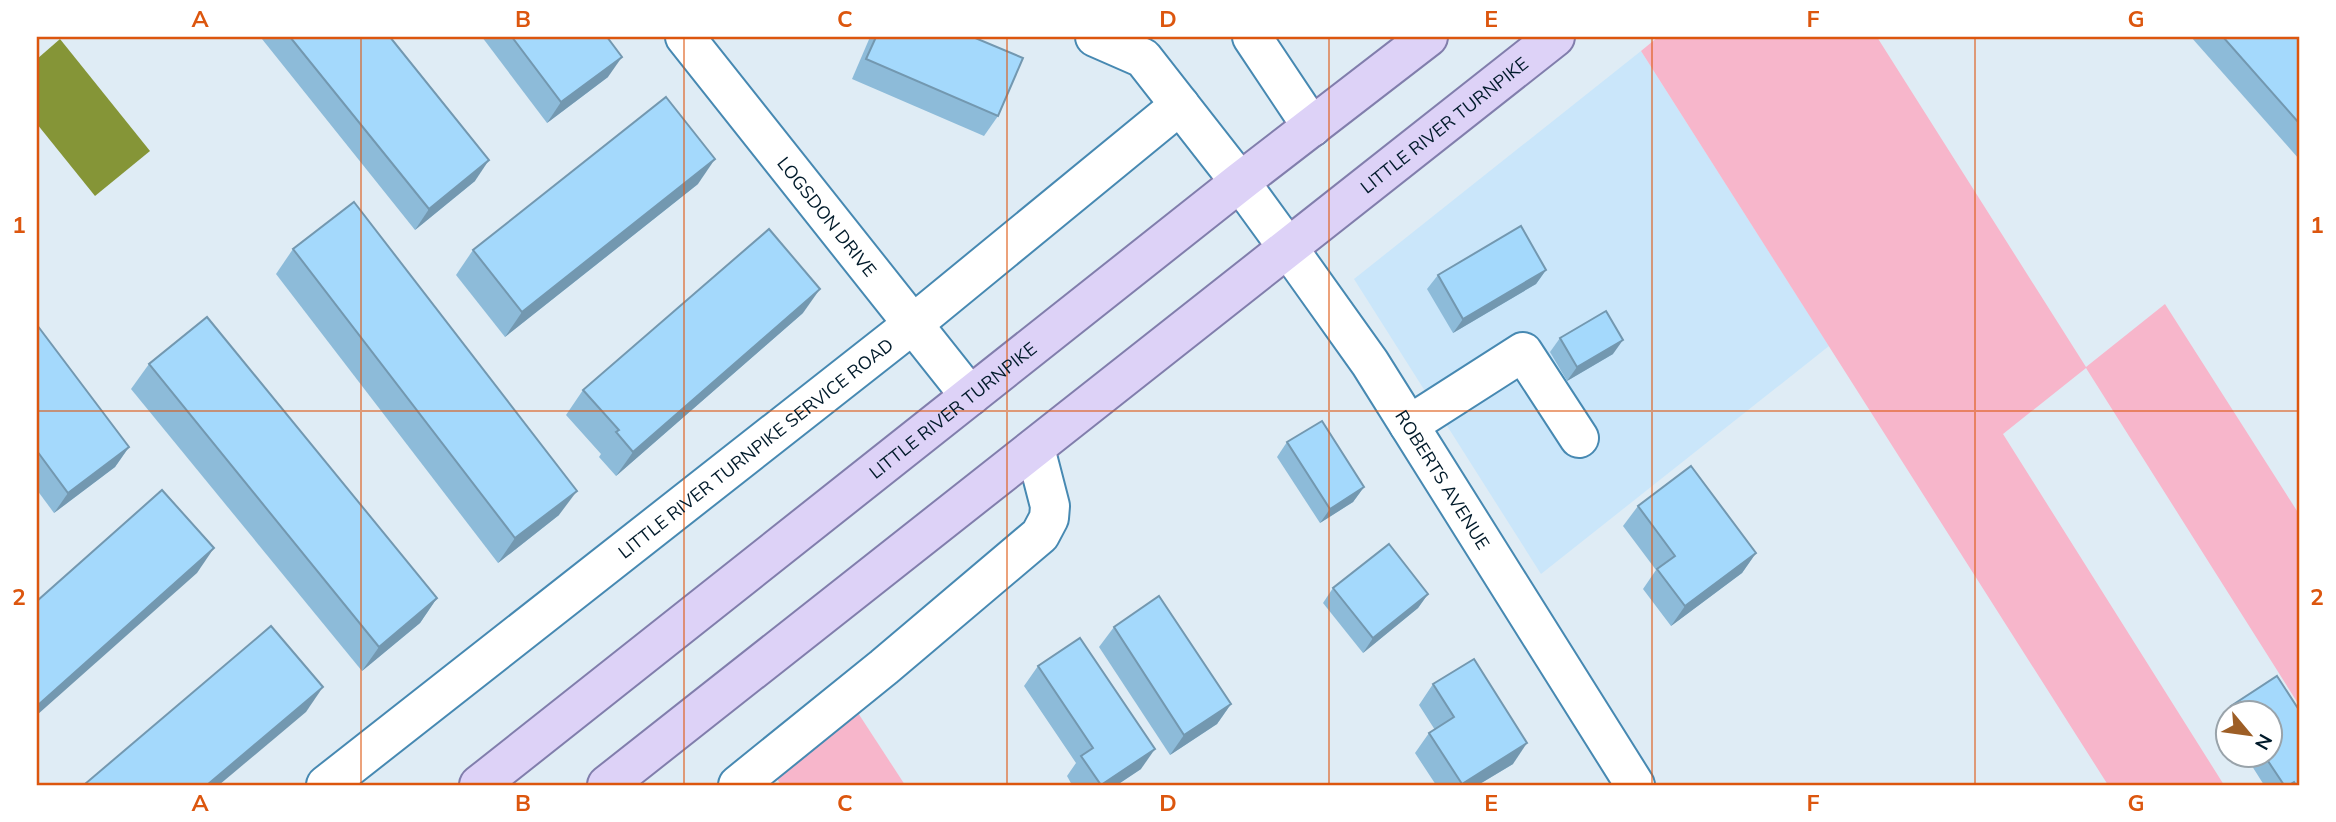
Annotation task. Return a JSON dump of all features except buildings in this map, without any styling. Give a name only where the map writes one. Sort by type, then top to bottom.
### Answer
[{"type":"main road","name":"LITTLE RIVER TURNPIKE","points":[[479,785],[1240,182],[1428,37]]},
{"type":"main road","name":"LITTLE RIVER TURNPIKE","points":[[607,785],[1555,37]]},
{"type":"street","name":"LOGSDON DRIVE","points":[[685,37],[971,396]]},
{"type":"street","name":"ROBERTS AVENUE","points":[[1095,37],[1143,58],[1288,248],[1370,363],[1635,785]]},
{"type":"street","points":[[1252,37],[1312,127]]},
{"type":"street","name":"LITTLE RIVER TURNPIKE SERVICE ROAD","points":[[326,785],[913,324],[1180,105]]},
{"type":"street","points":[[1409,425],[1523,352],[1579,438]]},
{"type":"street","points":[[738,785],[1040,535],[1049,518],[1049,506],[1035,447]]},
{"type":"shaded area","points":[[1658,37],[1877,37],[2086,367],[2165,304],[2299,514],[2299,705],[2086,368],[2003,434],[2224,785],[2108,785],[1641,51]]},
{"type":"shaded area","points":[[60,39],[150,151],[95,196],[37,124],[37,59]]},
{"type":"shaded area","points":[[1641,51],[1829,346],[1541,574],[1354,279]]},
{"type":"shaded area","points":[[845,693],[905,785],[781,785],[764,759]]}]
